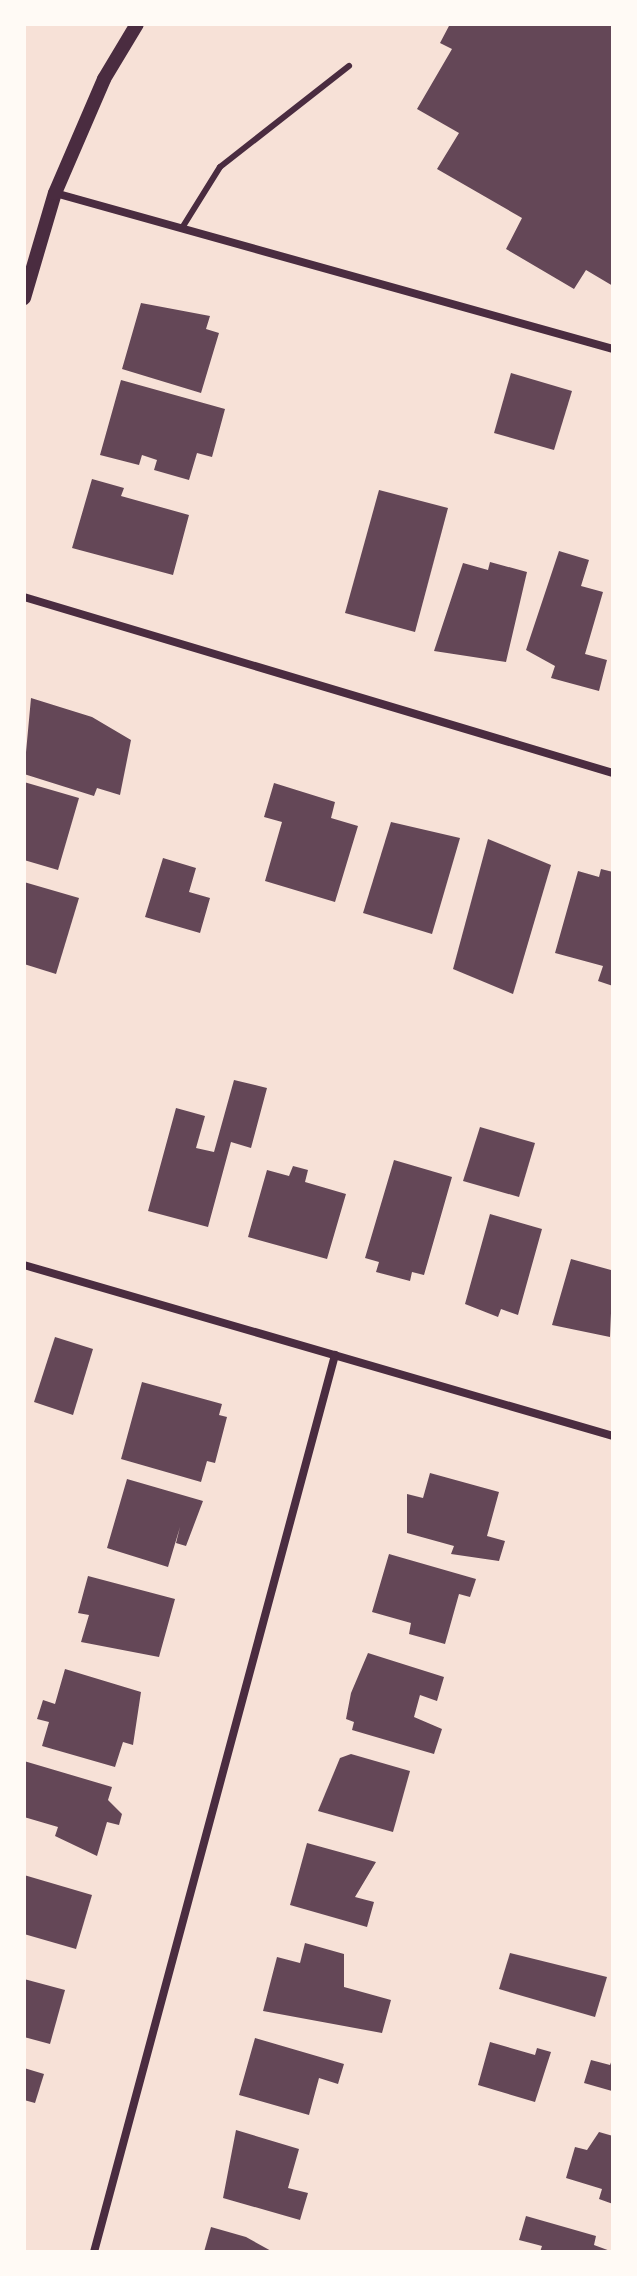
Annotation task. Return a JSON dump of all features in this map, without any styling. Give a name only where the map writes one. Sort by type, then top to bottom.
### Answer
[{"type":"street","points":[[24,298],[55,193],[104,79],[137,24]]},
{"type":"street","points":[[55,193],[613,349]]},
{"type":"street","points":[[24,597],[613,773]]},
{"type":"street","points":[[24,1265],[613,1436]]},
{"type":"street","points":[[94,2252],[335,1355]]},
{"type":"lane","points":[[182,228],[220,167],[349,66]]},
{"type":"building","points":[[450,24],[613,24],[613,286],[586,270],[574,289],[506,249],[522,218],[437,169],[459,133],[417,109],[452,49],[440,43]]},
{"type":"building","points":[[141,303],[210,316],[206,329],[219,333],[201,393],[122,369]]},
{"type":"building","points":[[511,373],[572,391],[554,450],[494,433]]},
{"type":"building","points":[[121,380],[225,409],[212,457],[197,453],[189,480],[154,470],[157,460],[142,455],[139,465],[100,455]]},
{"type":"building","points":[[92,479],[124,488],[121,496],[189,515],[173,575],[72,548]]},
{"type":"building","points":[[379,490],[448,508],[415,632],[345,613]]},
{"type":"building","points":[[559,551],[589,560],[581,586],[603,592],[585,654],[607,660],[599,691],[551,678],[555,666],[526,650]]},
{"type":"building","points":[[490,562],[527,572],[506,662],[434,651],[463,563],[488,570]]},
{"type":"building","points":[[31,698],[92,717],[131,740],[120,795],[97,788],[94,796],[24,774]]},
{"type":"building","points":[[24,782],[79,798],[58,870],[24,860]]},
{"type":"building","points":[[274,783],[335,802],[331,818],[358,826],[335,902],[265,881],[282,822],[264,817]]},
{"type":"building","points":[[391,822],[460,838],[432,934],[363,913]]},
{"type":"building","points":[[488,839],[551,865],[513,994],[453,969]]},
{"type":"building","points":[[163,858],[196,868],[189,892],[210,898],[200,933],[145,917]]},
{"type":"building","points":[[601,869],[613,872],[613,986],[598,981],[603,966],[555,953],[578,871],[599,877]]},
{"type":"building","points":[[24,882],[79,898],[56,974],[24,964]]},
{"type":"building","points":[[234,1080],[267,1088],[251,1148],[231,1142],[208,1227],[148,1211],[176,1108],[205,1116],[196,1148],[214,1152]]},
{"type":"building","points":[[480,1127],[535,1143],[519,1197],[463,1181]]},
{"type":"building","points":[[394,1160],[452,1177],[424,1275],[412,1272],[410,1281],[376,1272],[379,1262],[365,1258]]},
{"type":"building","points":[[293,1166],[308,1170],[305,1182],[346,1194],[327,1259],[248,1237],[267,1170],[289,1176]]},
{"type":"building","points":[[490,1214],[542,1229],[518,1315],[501,1309],[498,1317],[465,1304]]},
{"type":"building","points":[[571,1259],[611,1270],[613,1265],[610,1337],[552,1325]]},
{"type":"building","points":[[55,1337],[93,1349],[73,1415],[34,1402]]},
{"type":"building","points":[[142,1382],[222,1404],[219,1415],[227,1417],[215,1463],[207,1461],[201,1482],[121,1459]]},
{"type":"building","points":[[430,1473],[499,1492],[487,1536],[505,1541],[499,1561],[451,1554],[454,1546],[407,1533],[407,1494],[423,1498]]},
{"type":"building","points":[[127,1479],[203,1501],[186,1546],[176,1543],[180,1527],[168,1567],[107,1548]]},
{"type":"building","points":[[389,1554],[476,1579],[470,1597],[459,1594],[445,1644],[409,1634],[411,1623],[372,1612]]},
{"type":"building","points":[[88,1576],[175,1599],[159,1657],[81,1642],[89,1615],[78,1613]]},
{"type":"building","points":[[368,1653],[444,1677],[437,1701],[420,1695],[414,1717],[442,1729],[434,1754],[352,1730],[354,1722],[346,1719],[351,1693]]},
{"type":"building","points":[[65,1669],[141,1692],[133,1745],[123,1742],[115,1767],[42,1746],[49,1722],[37,1719],[43,1700],[55,1704]]},
{"type":"building","points":[[351,1754],[410,1771],[393,1832],[318,1811],[340,1758]]},
{"type":"building","points":[[24,1761],[112,1787],[108,1800],[122,1814],[119,1825],[107,1822],[97,1856],[55,1836],[58,1827],[24,1817]]},
{"type":"building","points":[[307,1843],[376,1862],[355,1897],[374,1902],[367,1927],[290,1905]]},
{"type":"building","points":[[24,1875],[92,1895],[76,1949],[24,1934]]},
{"type":"building","points":[[305,1943],[344,1954],[344,1987],[391,2000],[382,2033],[263,2011],[277,1957],[300,1963]]},
{"type":"building","points":[[510,1953],[607,1977],[595,2017],[499,1989]]},
{"type":"building","points":[[24,1979],[65,1990],[50,2044],[24,2037]]},
{"type":"building","points":[[255,2038],[344,2064],[338,2084],[319,2078],[309,2115],[239,2095]]},
{"type":"building","points":[[490,2042],[535,2055],[537,2048],[551,2052],[535,2102],[478,2085]]},
{"type":"building","points":[[613,2057],[613,2108],[612,2091],[584,2083],[591,2060],[610,2065]]},
{"type":"building","points":[[24,2068],[44,2074],[35,2103],[24,2100]]},
{"type":"building","points":[[236,2130],[299,2149],[288,2188],[308,2193],[300,2220],[223,2198]]},
{"type":"building","points":[[599,2132],[613,2136],[613,2204],[599,2199],[602,2189],[566,2178],[575,2147],[587,2150]]},
{"type":"building","points":[[526,2216],[596,2236],[594,2245],[613,2252],[540,2252],[542,2246],[519,2240]]},
{"type":"building","points":[[211,2227],[246,2237],[273,2252],[204,2252]]}]
